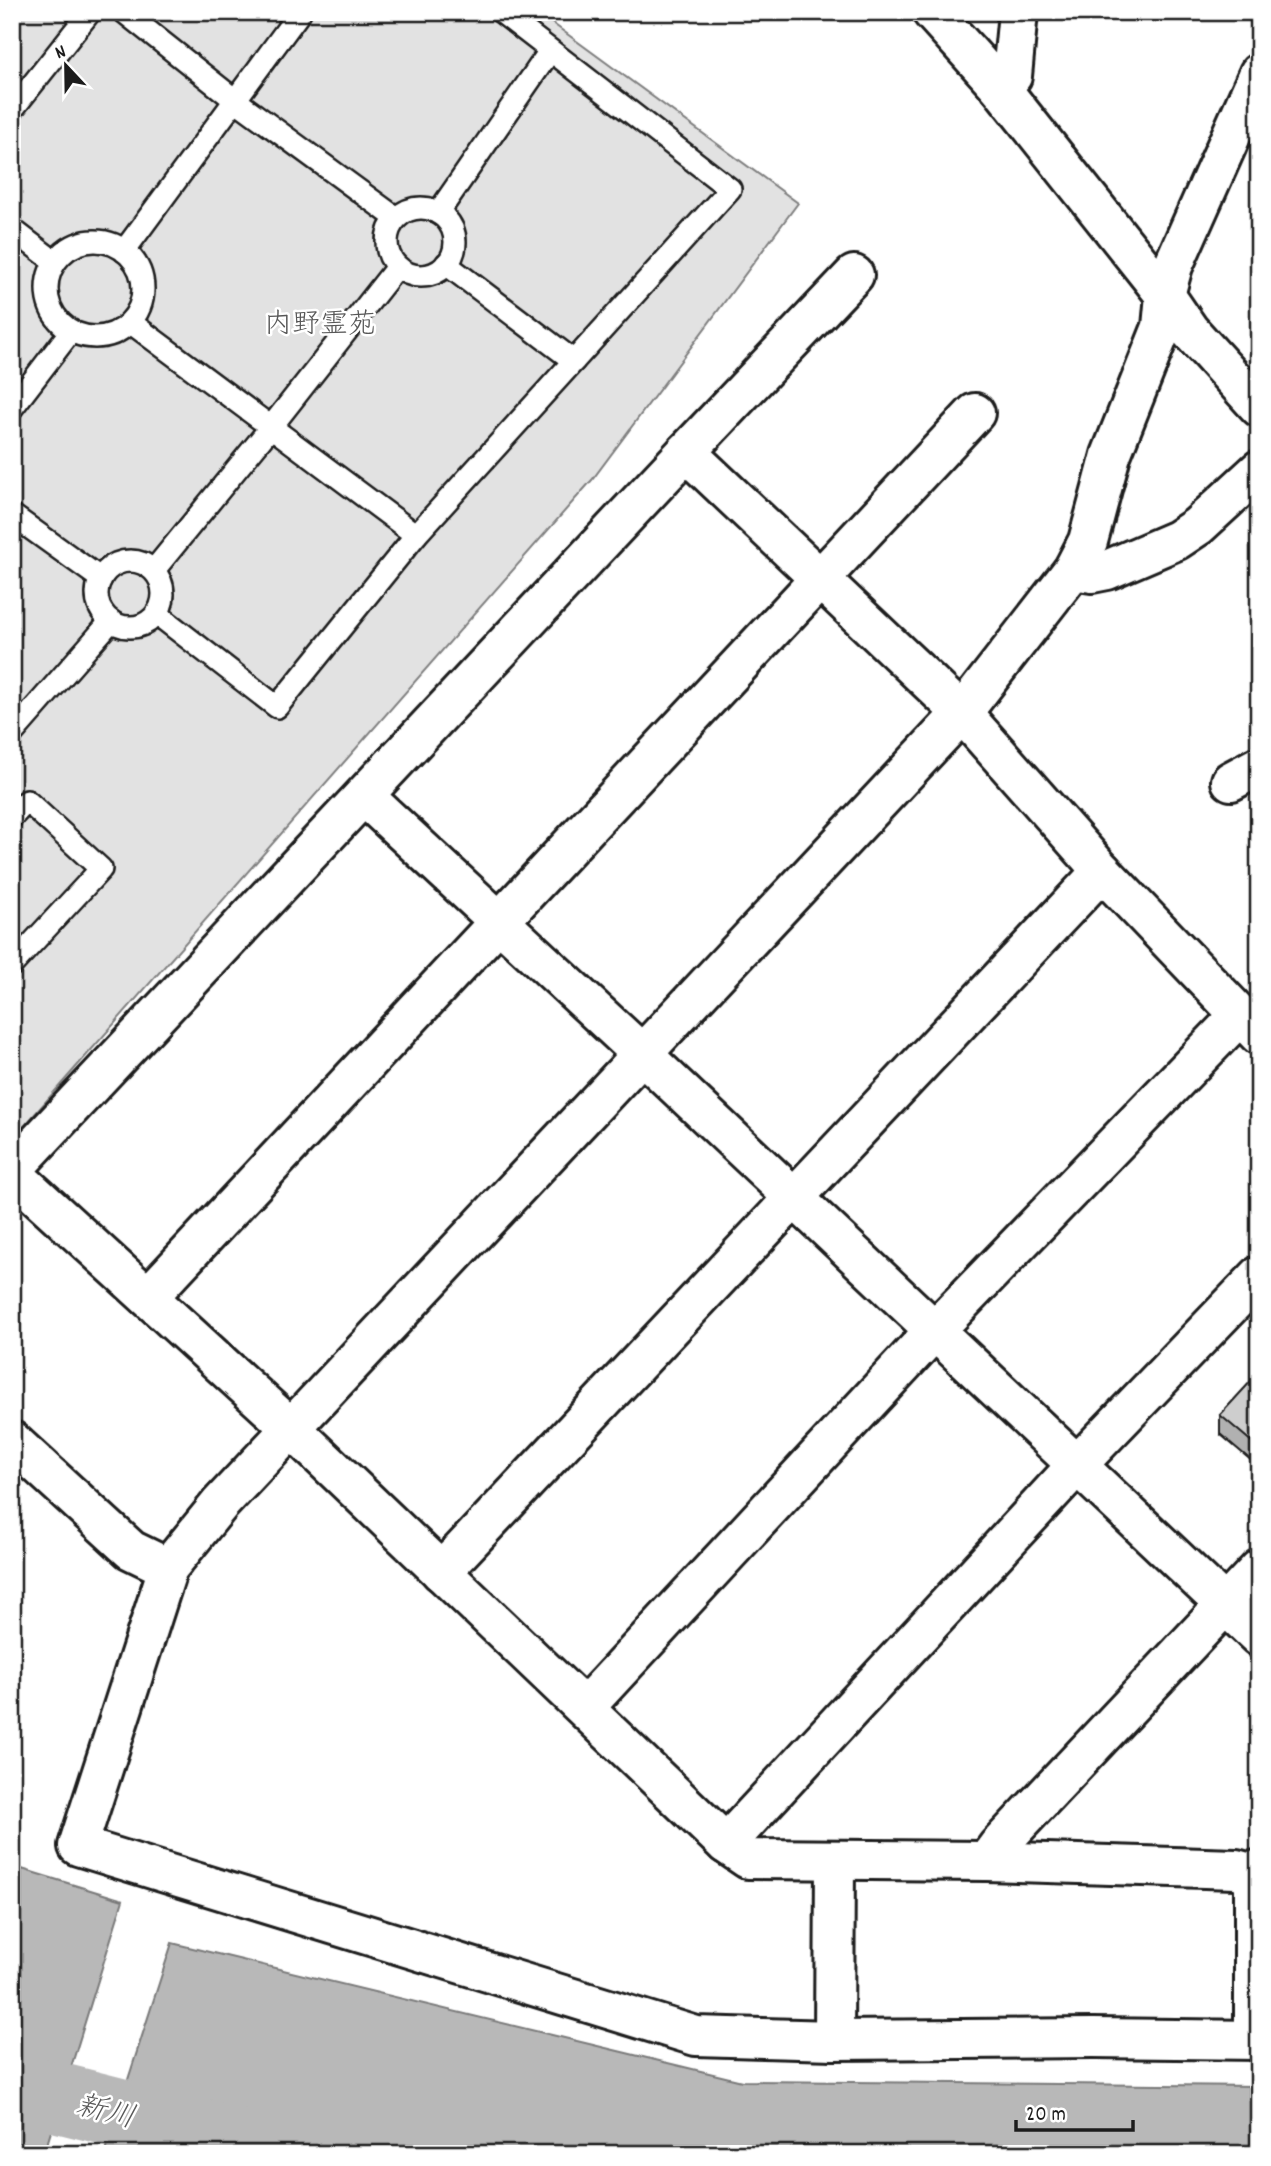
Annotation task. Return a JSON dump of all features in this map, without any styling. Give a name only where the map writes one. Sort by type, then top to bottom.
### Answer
[{"type":"street","points":[[932,12],[999,86],[1165,295],[1189,330],[1259,407]]},
{"type":"street","points":[[999,86],[1012,76],[1018,12]]},
{"type":"street","points":[[853,275],[12,1171],[292,1429],[726,1844],[748,1859],[987,1861],[1236,1869],[1256,1872],[1257,2040],[834,2040],[696,2036],[78,1846],[168,1568],[220,1504],[292,1429],[962,713],[1073,570],[1088,541],[1111,455],[1162,327],[1165,295],[1173,266],[1259,73]]},
{"type":"street","points":[[148,1297],[975,413]]},
{"type":"street","points":[[584,1707],[934,1331],[1249,1025],[1102,871],[962,713],[686,452]]},
{"type":"street","points":[[1073,570],[1092,573],[1107,570],[1177,540],[1198,526],[1259,470]]},
{"type":"street","points":[[364,796],[642,1054],[1259,1637]]},
{"type":"street","points":[[441,1572],[1102,871]]},
{"type":"street","points":[[726,1844],[1076,1466],[1259,1276]]},
{"type":"street","points":[[12,1441],[131,1550],[168,1568]]},
{"type":"street","points":[[987,1861],[1045,1795],[1259,1569]]},
{"type":"street","points":[[834,2040],[835,1860]]},
{"type":"lane","points":[[12,110],[90,12]]},
{"type":"lane","points":[[124,12],[235,100],[396,218]]},
{"type":"lane","points":[[124,251],[300,12]]},
{"type":"lane","points":[[157,614],[277,707],[416,535],[730,189],[501,12]]},
{"type":"lane","points":[[438,212],[551,51]]},
{"type":"lane","points":[[419,208],[438,212],[452,226],[455,239],[454,253],[446,264],[436,273],[422,276],[409,274],[397,267],[389,256],[386,243],[396,218],[406,211],[419,208]]},
{"type":"lane","points":[[12,229],[55,262]]},
{"type":"lane","points":[[91,241],[109,243],[124,251],[135,263],[142,278],[143,294],[130,322],[103,337],[87,337],[71,331],[58,320],[48,304],[46,287],[55,262],[74,245],[91,241]]},
{"type":"lane","points":[[446,264],[573,361]]},
{"type":"lane","points":[[154,570],[397,267]]},
{"type":"lane","points":[[130,322],[416,535]]},
{"type":"lane","points":[[12,408],[71,331]]},
{"type":"lane","points":[[12,515],[100,579]]},
{"type":"lane","points":[[131,561],[143,563],[154,570],[164,596],[157,614],[150,621],[130,627],[111,621],[104,615],[97,597],[100,579],[108,569],[131,561]]},
{"type":"lane","points":[[12,734],[111,621]]},
{"type":"lane","points":[[12,817],[27,801],[101,869],[12,965]]},
{"type":"green space","name":"内野霊苑","points":[[12,12],[537,12],[798,203],[592,480],[12,1140]]},
{"type":"shaded area","points":[[12,1866],[123,1900],[44,2154],[12,2154]]},
{"type":"shaded area","points":[[172,1943],[742,2081],[1259,2086],[1259,2154],[104,2154]]},
{"type":"building","points":[[1253,1379],[1259,1384],[1259,1448],[1220,1415]]},
{"type":"waterway","name":"新川","points":[[12,2086],[282,2154]]}]
